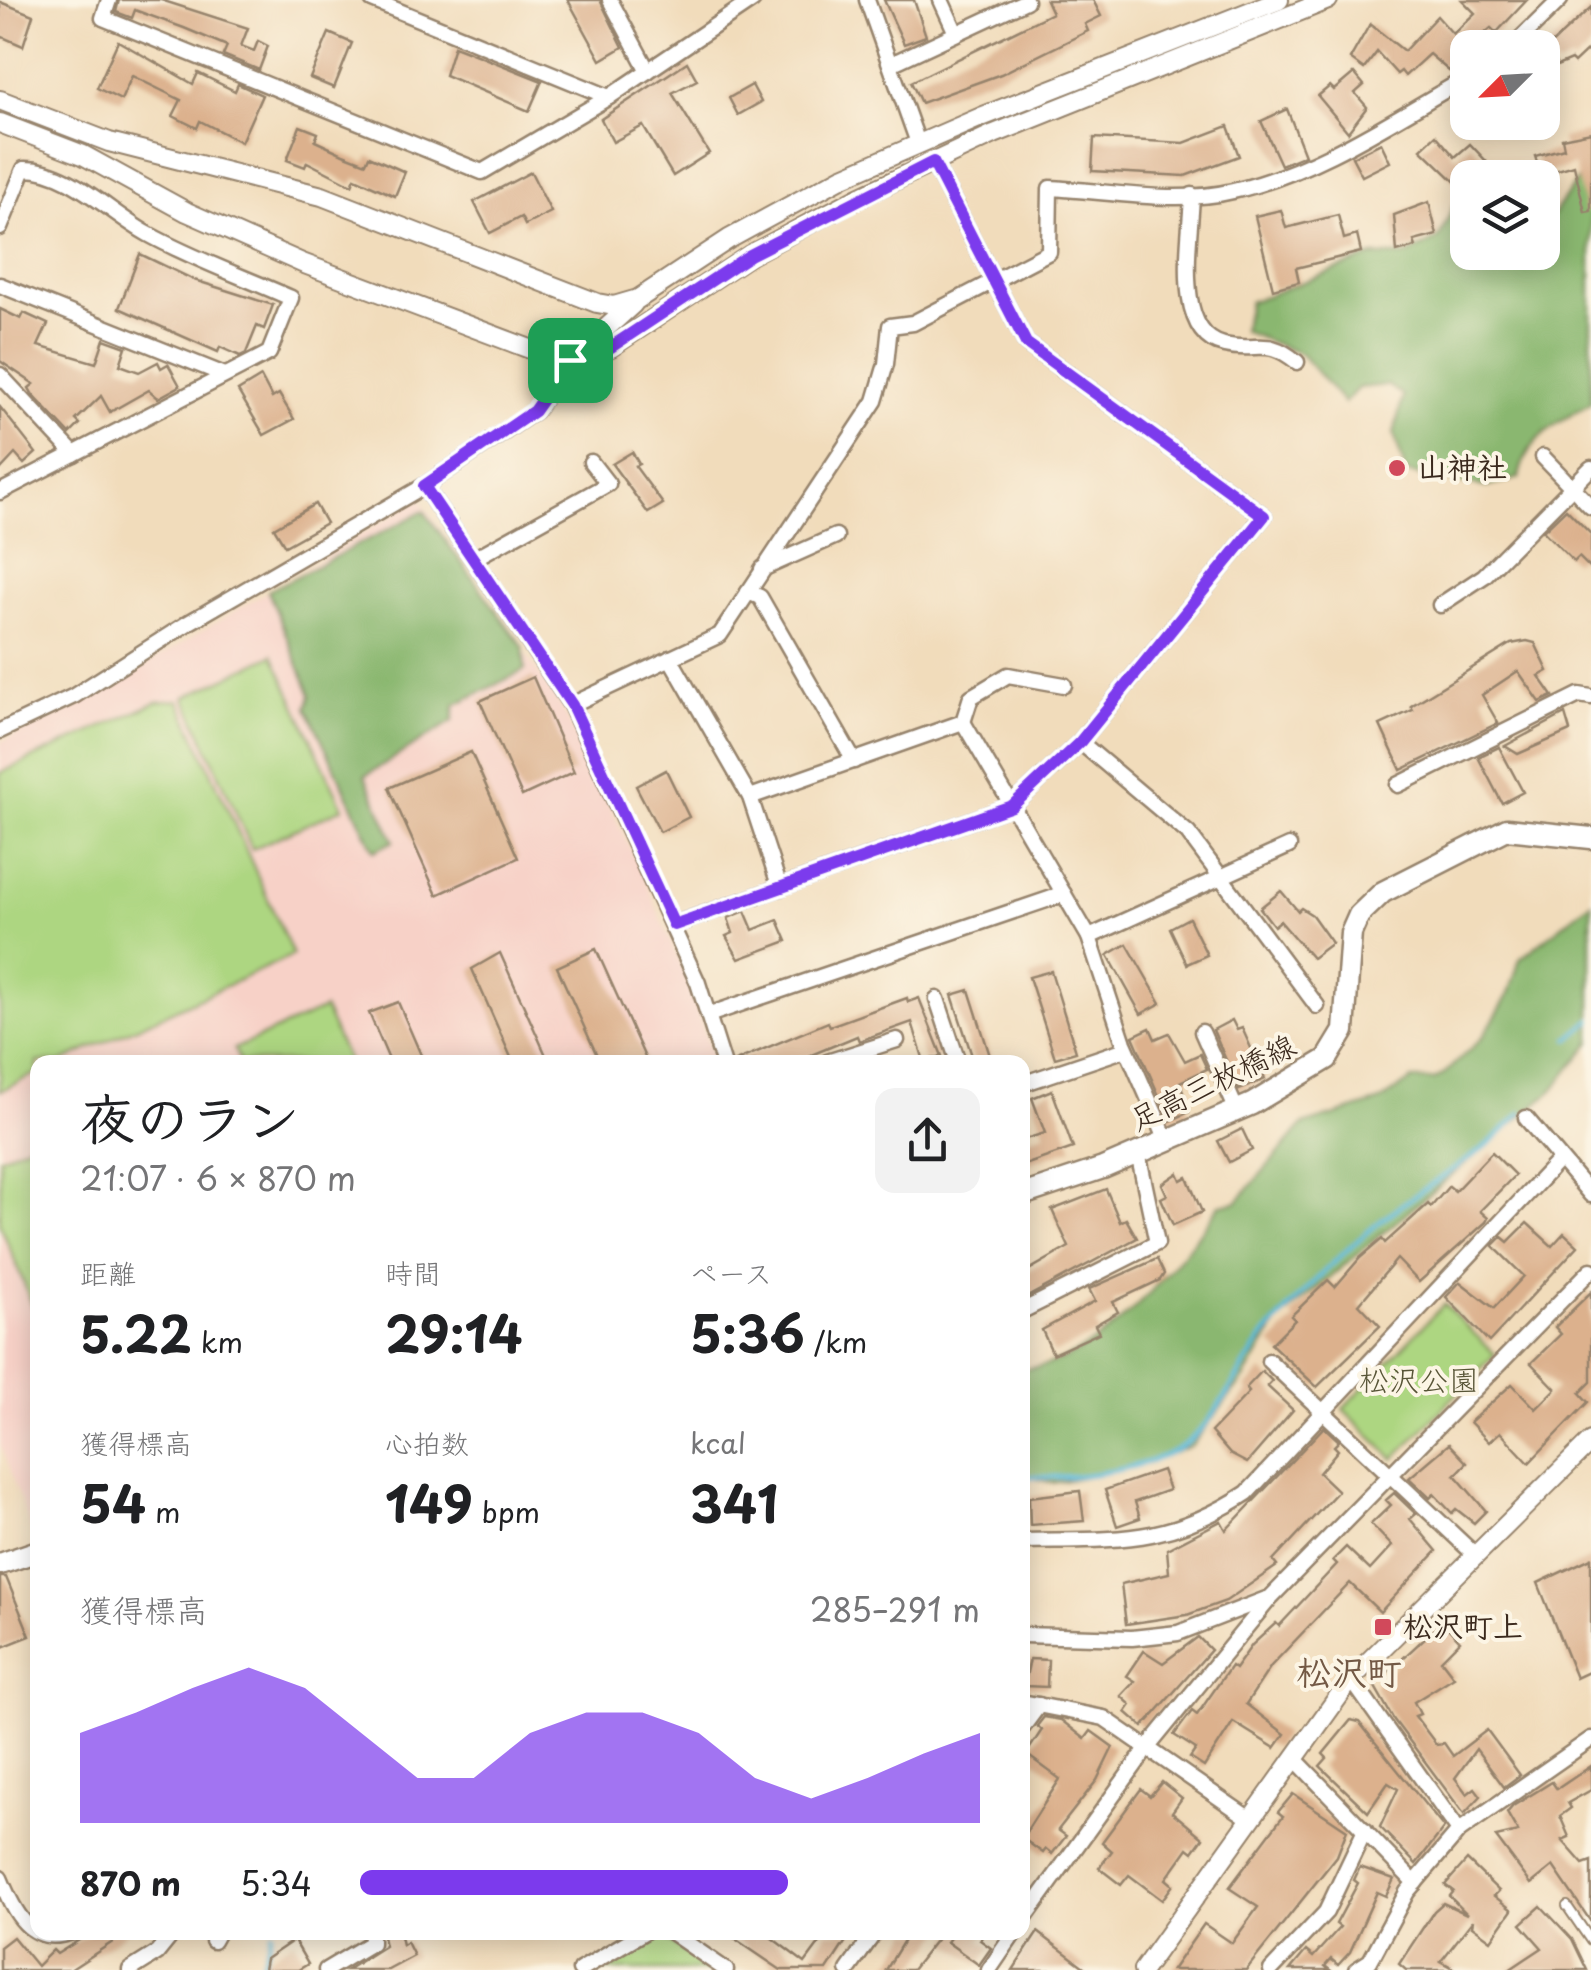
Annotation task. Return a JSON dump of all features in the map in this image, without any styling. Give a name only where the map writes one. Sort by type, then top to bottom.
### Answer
[{"type":"main road","name":"足高三枚橋線","points":[[1030,1192],[1138,1154],[1237,1111],[1312,1071],[1337,1044],[1344,1030],[1351,933],[1359,916],[1383,892],[1507,829],[1527,827],[1591,838]]},
{"type":"main road","points":[[0,1564],[30,1555]]},
{"type":"street","points":[[109,0],[103,18],[482,172],[609,97],[753,0]]},
{"type":"street","points":[[372,0],[609,97]]},
{"type":"street","points":[[610,0],[648,71]]},
{"type":"street","points":[[867,0],[918,143]]},
{"type":"street","points":[[941,0],[956,33]]},
{"type":"street","points":[[0,730],[74,696],[188,623],[424,486],[534,411],[570,360],[638,298],[776,212],[918,143],[1280,0]]},
{"type":"street","points":[[0,122],[83,155],[186,212],[302,262],[530,349],[570,360],[611,347],[750,255],[933,162],[1328,0]]},
{"type":"street","points":[[1529,30],[1560,0]]},
{"type":"street","points":[[891,64],[1026,1]]},
{"type":"street","points":[[572,705],[720,634],[875,401],[886,364],[890,326],[913,322],[1049,252],[1050,188],[1192,195],[1231,192],[1272,179],[1361,138],[1450,87]]},
{"type":"street","points":[[0,100],[109,142],[322,196],[596,303],[614,306],[638,298]]},
{"type":"street","points":[[674,925],[1012,806],[1080,742],[1264,516],[1026,343],[933,162]]},
{"type":"street","points":[[0,228],[24,169],[36,169],[70,184],[148,234],[291,298],[269,353],[0,492]]},
{"type":"street","points":[[1192,195],[1189,310],[1200,332],[1223,345],[1276,345],[1297,362]]},
{"type":"street","points":[[0,285],[225,375]]},
{"type":"street","points":[[0,375],[74,454]]},
{"type":"street","points":[[1543,456],[1591,508]]},
{"type":"street","points":[[475,558],[608,484],[591,462]]},
{"type":"street","points":[[1440,605],[1484,576],[1591,468]]},
{"type":"street","points":[[424,486],[572,705],[674,925],[720,1055]]},
{"type":"street","points":[[762,569],[836,536]]},
{"type":"street","points":[[748,592],[760,597],[854,760]]},
{"type":"street","points":[[670,658],[750,797],[780,888]]},
{"type":"street","points":[[1064,685],[1008,676],[972,696],[963,722],[1089,936],[1126,1049],[1167,1141]]},
{"type":"street","points":[[1398,786],[1579,695],[1591,697]]},
{"type":"street","points":[[750,797],[963,722]]},
{"type":"street","points":[[1080,742],[1188,833],[1317,1006]]},
{"type":"street","points":[[1089,936],[1289,846]]},
{"type":"street","points":[[708,1015],[1064,894]]},
{"type":"street","points":[[937,1000],[956,1055]]},
{"type":"street","points":[[1202,1032],[1237,1111]]},
{"type":"street","points":[[849,1055],[897,1040]]},
{"type":"street","points":[[1030,1081],[1126,1049]]},
{"type":"street","points":[[1526,1118],[1591,1195]]},
{"type":"street","points":[[1030,1308],[1157,1243],[1138,1154]]},
{"type":"street","points":[[1030,1541],[1139,1539],[1187,1526],[1247,1492],[1560,1158]]},
{"type":"street","points":[[1030,1911],[1148,1748],[1271,1597],[1591,1270]]},
{"type":"street","points":[[1269,1361],[1473,1553]]},
{"type":"street","points":[[1143,1970],[1351,1679],[1473,1553],[1591,1441]]},
{"type":"street","points":[[1030,1634],[1132,1638],[1178,1633],[1271,1597]]},
{"type":"street","points":[[1351,1679],[1459,1831]]},
{"type":"street","points":[[1030,1703],[1104,1718],[1250,1819]]},
{"type":"street","points":[[1030,1717],[1039,1705]]},
{"type":"street","points":[[1356,1970],[1370,1961],[1415,1882],[1459,1831],[1591,1739]]},
{"type":"street","points":[[1294,1758],[1415,1882]]},
{"type":"street","points":[[1271,1970],[1326,1912],[1365,1830]]},
{"type":"street","points":[[0,1878],[20,1921],[30,1928]]},
{"type":"street","points":[[0,1922],[14,1908]]},
{"type":"street","points":[[130,1970],[157,1953],[168,1940]]},
{"type":"street","points":[[326,1970],[372,1944],[372,1940]]},
{"type":"street","points":[[580,1970],[631,1940]]},
{"type":"street","points":[[683,1940],[726,1970]]},
{"type":"street","points":[[848,1970],[869,1940]]},
{"type":"street","points":[[988,1970],[1009,1940]]},
{"type":"street","points":[[1370,1961],[1384,1970]]},
{"type":"lane","points":[[1567,1906],[1591,1942]]},
{"type":"shaded area","points":[[420,499],[562,708],[640,868],[690,987],[712,1055],[30,1055],[30,1527],[0,1444],[0,742],[71,710]]},
{"type":"green space","points":[[1591,161],[1591,403],[1536,442],[1519,478],[1486,487],[1406,473],[1394,434],[1403,396],[1387,385],[1358,388],[1344,403],[1301,354],[1243,331],[1249,302],[1373,256],[1405,256],[1439,238],[1450,214],[1450,270],[1560,270],[1560,205]]},
{"type":"green space","points":[[424,511],[523,647],[525,670],[455,705],[453,721],[365,776],[394,841],[374,851],[307,708],[311,695],[268,591]]},
{"type":"green space","points":[[273,655],[343,808],[252,849],[185,697]]},
{"type":"green space","points":[[179,700],[293,955],[76,1055],[30,1055],[30,1076],[0,1091],[0,773],[157,702]]},
{"type":"green space","points":[[1591,902],[1591,1042],[1553,1090],[1279,1320],[1245,1377],[1191,1446],[1148,1463],[1053,1483],[1030,1477],[1030,1368],[1053,1363],[1081,1350],[1135,1308],[1220,1205],[1237,1202],[1303,1125],[1381,1101],[1412,1080],[1434,1080],[1444,1074],[1483,1037],[1509,994],[1520,959]]},
{"type":"green space","points":[[324,1009],[345,1055],[237,1055],[234,1049]]},
{"type":"green space","points":[[30,1143],[30,1299],[0,1224],[0,1157]]},
{"type":"green space","name":"松沢公園","points":[[1444,1304],[1495,1354],[1394,1459],[1343,1409]]},
{"type":"green space","points":[[650,1940],[668,1940],[710,1970],[601,1970]]},
{"type":"building","points":[[119,0],[161,0],[248,28],[241,46],[254,51],[258,41],[268,46],[259,70],[223,55],[227,46],[184,28],[135,10],[132,18],[116,12]]},
{"type":"building","points":[[568,0],[600,0],[623,47],[601,60]]},
{"type":"building","points":[[884,0],[914,0],[926,36],[904,44]]},
{"type":"building","points":[[1046,0],[1093,0],[1101,16],[1085,24],[1088,31],[1001,74],[921,103],[911,82],[1052,13]]},
{"type":"building","points":[[1462,0],[1527,0],[1499,30],[1457,30],[1475,13]]},
{"type":"building","points":[[0,2],[33,15],[23,46],[0,36]]},
{"type":"building","points":[[1591,7],[1591,47],[1574,63],[1571,60],[1560,65],[1560,36]]},
{"type":"building","points":[[1437,16],[1450,31],[1449,71],[1429,54],[1405,76],[1401,71],[1397,74],[1377,52],[1364,69],[1350,59],[1370,24],[1404,51]]},
{"type":"building","points":[[329,33],[352,43],[334,88],[310,78]]},
{"type":"building","points":[[118,41],[193,84],[198,73],[235,91],[238,84],[262,95],[241,142],[200,121],[197,128],[173,116],[181,100],[132,76],[121,100],[97,88]]},
{"type":"building","points":[[454,46],[542,81],[529,111],[445,75]]},
{"type":"building","points":[[687,62],[697,80],[672,93],[709,153],[673,176],[643,126],[613,142],[601,119]]},
{"type":"building","points":[[1354,73],[1364,85],[1355,93],[1367,107],[1348,132],[1318,96],[1330,86],[1334,90]]},
{"type":"building","points":[[752,85],[761,102],[738,115],[729,98]]},
{"type":"building","points":[[1287,109],[1305,155],[1281,165],[1261,121]]},
{"type":"building","points":[[300,126],[318,133],[315,141],[343,154],[366,163],[369,156],[405,172],[395,196],[355,178],[352,185],[307,162],[305,167],[287,160]]},
{"type":"building","points":[[1228,126],[1239,156],[1185,176],[1092,171],[1094,138],[1184,143]]},
{"type":"building","points":[[1591,132],[1591,211],[1585,212],[1574,165],[1560,169],[1560,160],[1536,160],[1535,156],[1564,148],[1562,138]]},
{"type":"building","points":[[1436,135],[1455,157],[1470,144],[1485,160],[1450,160],[1450,177],[1421,149]]},
{"type":"building","points":[[1381,143],[1390,162],[1362,176],[1352,157]]},
{"type":"building","points":[[531,172],[551,212],[525,225],[521,217],[490,233],[474,202]]},
{"type":"building","points":[[1429,202],[1437,235],[1414,241],[1416,247],[1397,252],[1394,215]]},
{"type":"building","points":[[1281,210],[1286,228],[1338,215],[1344,239],[1357,235],[1361,252],[1296,268],[1299,282],[1273,289],[1255,216]]},
{"type":"building","points":[[140,254],[194,280],[273,305],[264,329],[257,326],[246,353],[240,356],[220,347],[218,352],[119,308]]},
{"type":"building","points":[[0,309],[21,319],[24,313],[48,324],[38,346],[96,363],[104,339],[126,347],[120,365],[139,372],[158,362],[161,368],[168,364],[180,386],[158,398],[149,390],[110,412],[101,396],[76,420],[80,424],[70,434],[33,395],[29,388],[34,384],[0,361]]},
{"type":"building","points":[[261,377],[272,398],[279,394],[294,419],[264,435],[238,391]]},
{"type":"building","points":[[0,407],[36,453],[24,464],[15,454],[0,470]]},
{"type":"building","points":[[632,452],[639,464],[635,466],[663,504],[648,513],[612,464]]},
{"type":"building","points":[[315,504],[326,523],[285,546],[274,528]]},
{"type":"building","points":[[1566,509],[1591,534],[1591,569],[1579,557],[1574,562],[1543,531]]},
{"type":"building","points":[[1535,643],[1548,671],[1539,676],[1553,696],[1540,702],[1518,671],[1482,695],[1498,723],[1401,770],[1380,725],[1413,710],[1411,706],[1511,644]]},
{"type":"building","points":[[533,677],[574,772],[522,796],[480,701]]},
{"type":"building","points":[[1565,714],[1570,731],[1518,754],[1505,746]]},
{"type":"building","points":[[1499,747],[1523,792],[1502,803],[1478,757]]},
{"type":"building","points":[[471,752],[518,858],[437,895],[389,788]]},
{"type":"building","points":[[666,770],[689,817],[660,832],[636,786]]},
{"type":"building","points":[[1281,891],[1298,911],[1301,908],[1312,915],[1332,943],[1312,958],[1280,921],[1274,926],[1260,908]]},
{"type":"building","points":[[745,911],[753,930],[778,920],[787,941],[739,959],[726,936],[733,933],[728,918]]},
{"type":"building","points":[[1189,918],[1207,955],[1187,964],[1170,928]]},
{"type":"building","points":[[1127,944],[1161,1003],[1141,1014],[1108,955]]},
{"type":"building","points":[[596,949],[644,1055],[597,1055],[557,967]]},
{"type":"building","points":[[500,953],[546,1055],[510,1055],[472,969]]},
{"type":"building","points":[[1051,971],[1076,1052],[1055,1058],[1029,977]]},
{"type":"building","points":[[969,990],[990,1055],[972,1055],[952,995]]},
{"type":"building","points":[[907,998],[908,1002],[919,998],[942,1055],[922,1055],[912,1022],[859,1041],[857,1036],[811,1055],[750,1055],[828,1022],[830,1026]]},
{"type":"building","points":[[398,1002],[421,1055],[387,1055],[369,1013]]},
{"type":"building","points":[[1232,1020],[1237,1030],[1242,1028],[1265,1079],[1239,1090],[1213,1030]]},
{"type":"building","points":[[1150,1028],[1155,1039],[1169,1033],[1185,1061],[1200,1054],[1207,1069],[1180,1082],[1189,1112],[1170,1121],[1133,1036]]},
{"type":"building","points":[[1052,1090],[1073,1148],[1030,1163],[1030,1138],[1045,1133],[1032,1098]]},
{"type":"building","points":[[1242,1129],[1252,1150],[1229,1162],[1218,1141]]},
{"type":"building","points":[[1492,1152],[1515,1175],[1480,1211],[1488,1218],[1486,1222],[1419,1282],[1397,1259],[1359,1304],[1380,1326],[1317,1387],[1271,1344],[1295,1320],[1291,1316],[1328,1280],[1335,1287],[1360,1258],[1382,1239],[1385,1243],[1428,1204],[1431,1207],[1449,1186],[1455,1191]]},
{"type":"building","points":[[1178,1173],[1181,1180],[1187,1177],[1202,1212],[1173,1225],[1161,1198],[1167,1195],[1162,1184]]},
{"type":"building","points":[[1106,1189],[1120,1222],[1126,1219],[1137,1238],[1030,1295],[1030,1269],[1069,1247],[1052,1210]]},
{"type":"building","points":[[1527,1223],[1552,1246],[1564,1233],[1578,1246],[1489,1342],[1446,1297],[1460,1282],[1494,1308],[1524,1276],[1493,1246],[1502,1237],[1508,1242]]},
{"type":"building","points":[[1157,1259],[1164,1274],[1160,1280],[1113,1302],[1118,1312],[1095,1325],[1099,1333],[1053,1354],[1042,1330],[1095,1301],[1089,1289]]},
{"type":"building","points":[[1591,1292],[1591,1382],[1580,1393],[1588,1402],[1529,1463],[1500,1432],[1489,1442],[1470,1422],[1512,1384],[1536,1409],[1556,1389],[1531,1363],[1561,1334],[1555,1327]]},
{"type":"building","points":[[1262,1371],[1272,1381],[1267,1386],[1293,1410],[1247,1463],[1230,1454],[1211,1432],[1249,1392],[1246,1388]]},
{"type":"building","points":[[1324,1427],[1339,1441],[1334,1446],[1338,1450],[1319,1473],[1338,1491],[1273,1561],[1277,1566],[1226,1601],[1187,1615],[1126,1624],[1121,1584],[1169,1573],[1167,1549],[1221,1521],[1226,1530]]},
{"type":"building","points":[[1449,1444],[1467,1463],[1455,1475],[1486,1511],[1474,1523],[1456,1509],[1452,1513],[1434,1494],[1430,1498],[1409,1478]]},
{"type":"building","points":[[1162,1470],[1169,1490],[1135,1502],[1140,1518],[1117,1526],[1105,1490]]},
{"type":"building","points":[[1080,1491],[1084,1521],[1030,1525],[1030,1497]]},
{"type":"building","points":[[1394,1493],[1416,1514],[1410,1519],[1437,1551],[1380,1612],[1350,1583],[1271,1666],[1246,1704],[1285,1734],[1275,1748],[1233,1722],[1204,1767],[1190,1758],[1196,1749],[1174,1735],[1192,1711],[1197,1715],[1231,1666],[1235,1669],[1252,1645],[1276,1623],[1279,1626],[1337,1564],[1333,1560],[1346,1547],[1370,1570],[1392,1546],[1371,1524],[1391,1505],[1386,1500]]},
{"type":"building","points":[[1591,1558],[1591,1671],[1576,1678],[1538,1583]]},
{"type":"building","points":[[0,1577],[6,1577],[30,1636],[0,1648]]},
{"type":"building","points":[[1442,1622],[1460,1641],[1441,1660],[1454,1677],[1414,1702],[1420,1714],[1415,1716],[1436,1744],[1444,1743],[1453,1756],[1487,1730],[1520,1775],[1504,1787],[1476,1749],[1455,1778],[1467,1794],[1475,1788],[1481,1796],[1464,1814],[1394,1720],[1374,1685]]},
{"type":"building","points":[[1198,1637],[1211,1650],[1143,1727],[1126,1712],[1131,1705],[1121,1696],[1135,1681],[1127,1676],[1144,1651],[1163,1663]]},
{"type":"building","points":[[1030,1659],[1048,1660],[1047,1687],[1030,1686]]},
{"type":"building","points":[[1044,1717],[1061,1720],[1085,1739],[1091,1731],[1113,1747],[1097,1780],[1058,1830],[1066,1836],[1052,1854],[1030,1844],[1030,1826],[1060,1779],[1030,1757],[1030,1748],[1042,1730],[1037,1726]]},
{"type":"building","points":[[1351,1720],[1359,1722],[1444,1828],[1416,1864],[1380,1827],[1398,1789],[1388,1783],[1368,1812],[1320,1766],[1327,1758],[1323,1754]]},
{"type":"building","points":[[1591,1766],[1591,1790],[1568,1803],[1571,1808],[1560,1816],[1569,1837],[1562,1840],[1583,1864],[1591,1861],[1591,1922],[1553,1866],[1531,1884],[1496,1837],[1518,1832],[1507,1813],[1513,1806],[1552,1782],[1557,1789]]},
{"type":"building","points":[[1162,1782],[1182,1798],[1172,1812],[1203,1838],[1193,1852],[1188,1848],[1166,1879],[1173,1885],[1162,1900],[1129,1875],[1121,1885],[1099,1868],[1112,1851],[1102,1842],[1141,1789],[1150,1796]]},
{"type":"building","points":[[1293,1794],[1347,1830],[1337,1856],[1246,1970],[1172,1970],[1204,1924],[1232,1943],[1258,1907],[1229,1888],[1283,1816],[1278,1812]]},
{"type":"building","points":[[1467,1860],[1499,1891],[1494,1896],[1512,1910],[1491,1940],[1472,1926],[1473,1920],[1441,1961],[1457,1970],[1406,1970],[1399,1964],[1434,1911],[1443,1903],[1467,1914],[1449,1896],[1453,1891],[1445,1885]]},
{"type":"building","points":[[1360,1867],[1394,1879],[1386,1896],[1377,1892],[1350,1952],[1338,1965],[1331,1959],[1325,1966],[1330,1970],[1290,1970],[1306,1951],[1313,1957],[1340,1927],[1336,1924],[1358,1883],[1354,1880]]},
{"type":"building","points":[[1541,1906],[1572,1939],[1587,1970],[1509,1970],[1542,1948],[1521,1924]]},
{"type":"building","points":[[1038,1932],[1051,1942],[1088,1970],[1013,1970]]},
{"type":"building","points":[[13,1937],[37,1966],[53,1950],[57,1954],[79,1940],[116,1940],[70,1970],[0,1970],[0,1947]]},
{"type":"building","points":[[294,1940],[308,1964],[298,1970],[264,1970],[266,1959]]},
{"type":"building","points":[[384,1940],[401,1940],[402,1945],[407,1942],[414,1956],[388,1970],[347,1970],[385,1946]]},
{"type":"building","points":[[737,1940],[775,1940],[805,1963],[822,1940],[847,1940],[827,1970],[781,1970]]},
{"type":"building","points":[[904,1940],[936,1940],[912,1970],[886,1970]]},
{"type":"building","points":[[980,1940],[991,1948],[979,1965],[947,1942]]},
{"type":"waterway","points":[[1569,1039],[1591,1020]]},
{"type":"waterway","points":[[1030,1476],[1114,1471],[1183,1446],[1210,1418],[1267,1333],[1330,1266],[1400,1206],[1493,1140],[1521,1113]]},
{"type":"waterway","points":[[260,1970],[269,1940]]},
{"type":"place","name":"山神社","points":[[1397,468]]},
{"type":"place","name":"松沢町上","points":[[1383,1627]]},
{"type":"district","name":"松沢町","points":[[1349,1673]]},
{"type":"route","points":[[933,162],[1026,343],[1264,516],[1080,742],[1012,806],[674,925],[572,705],[424,486],[534,411],[570,360],[611,347],[750,255],[933,162]]}]
